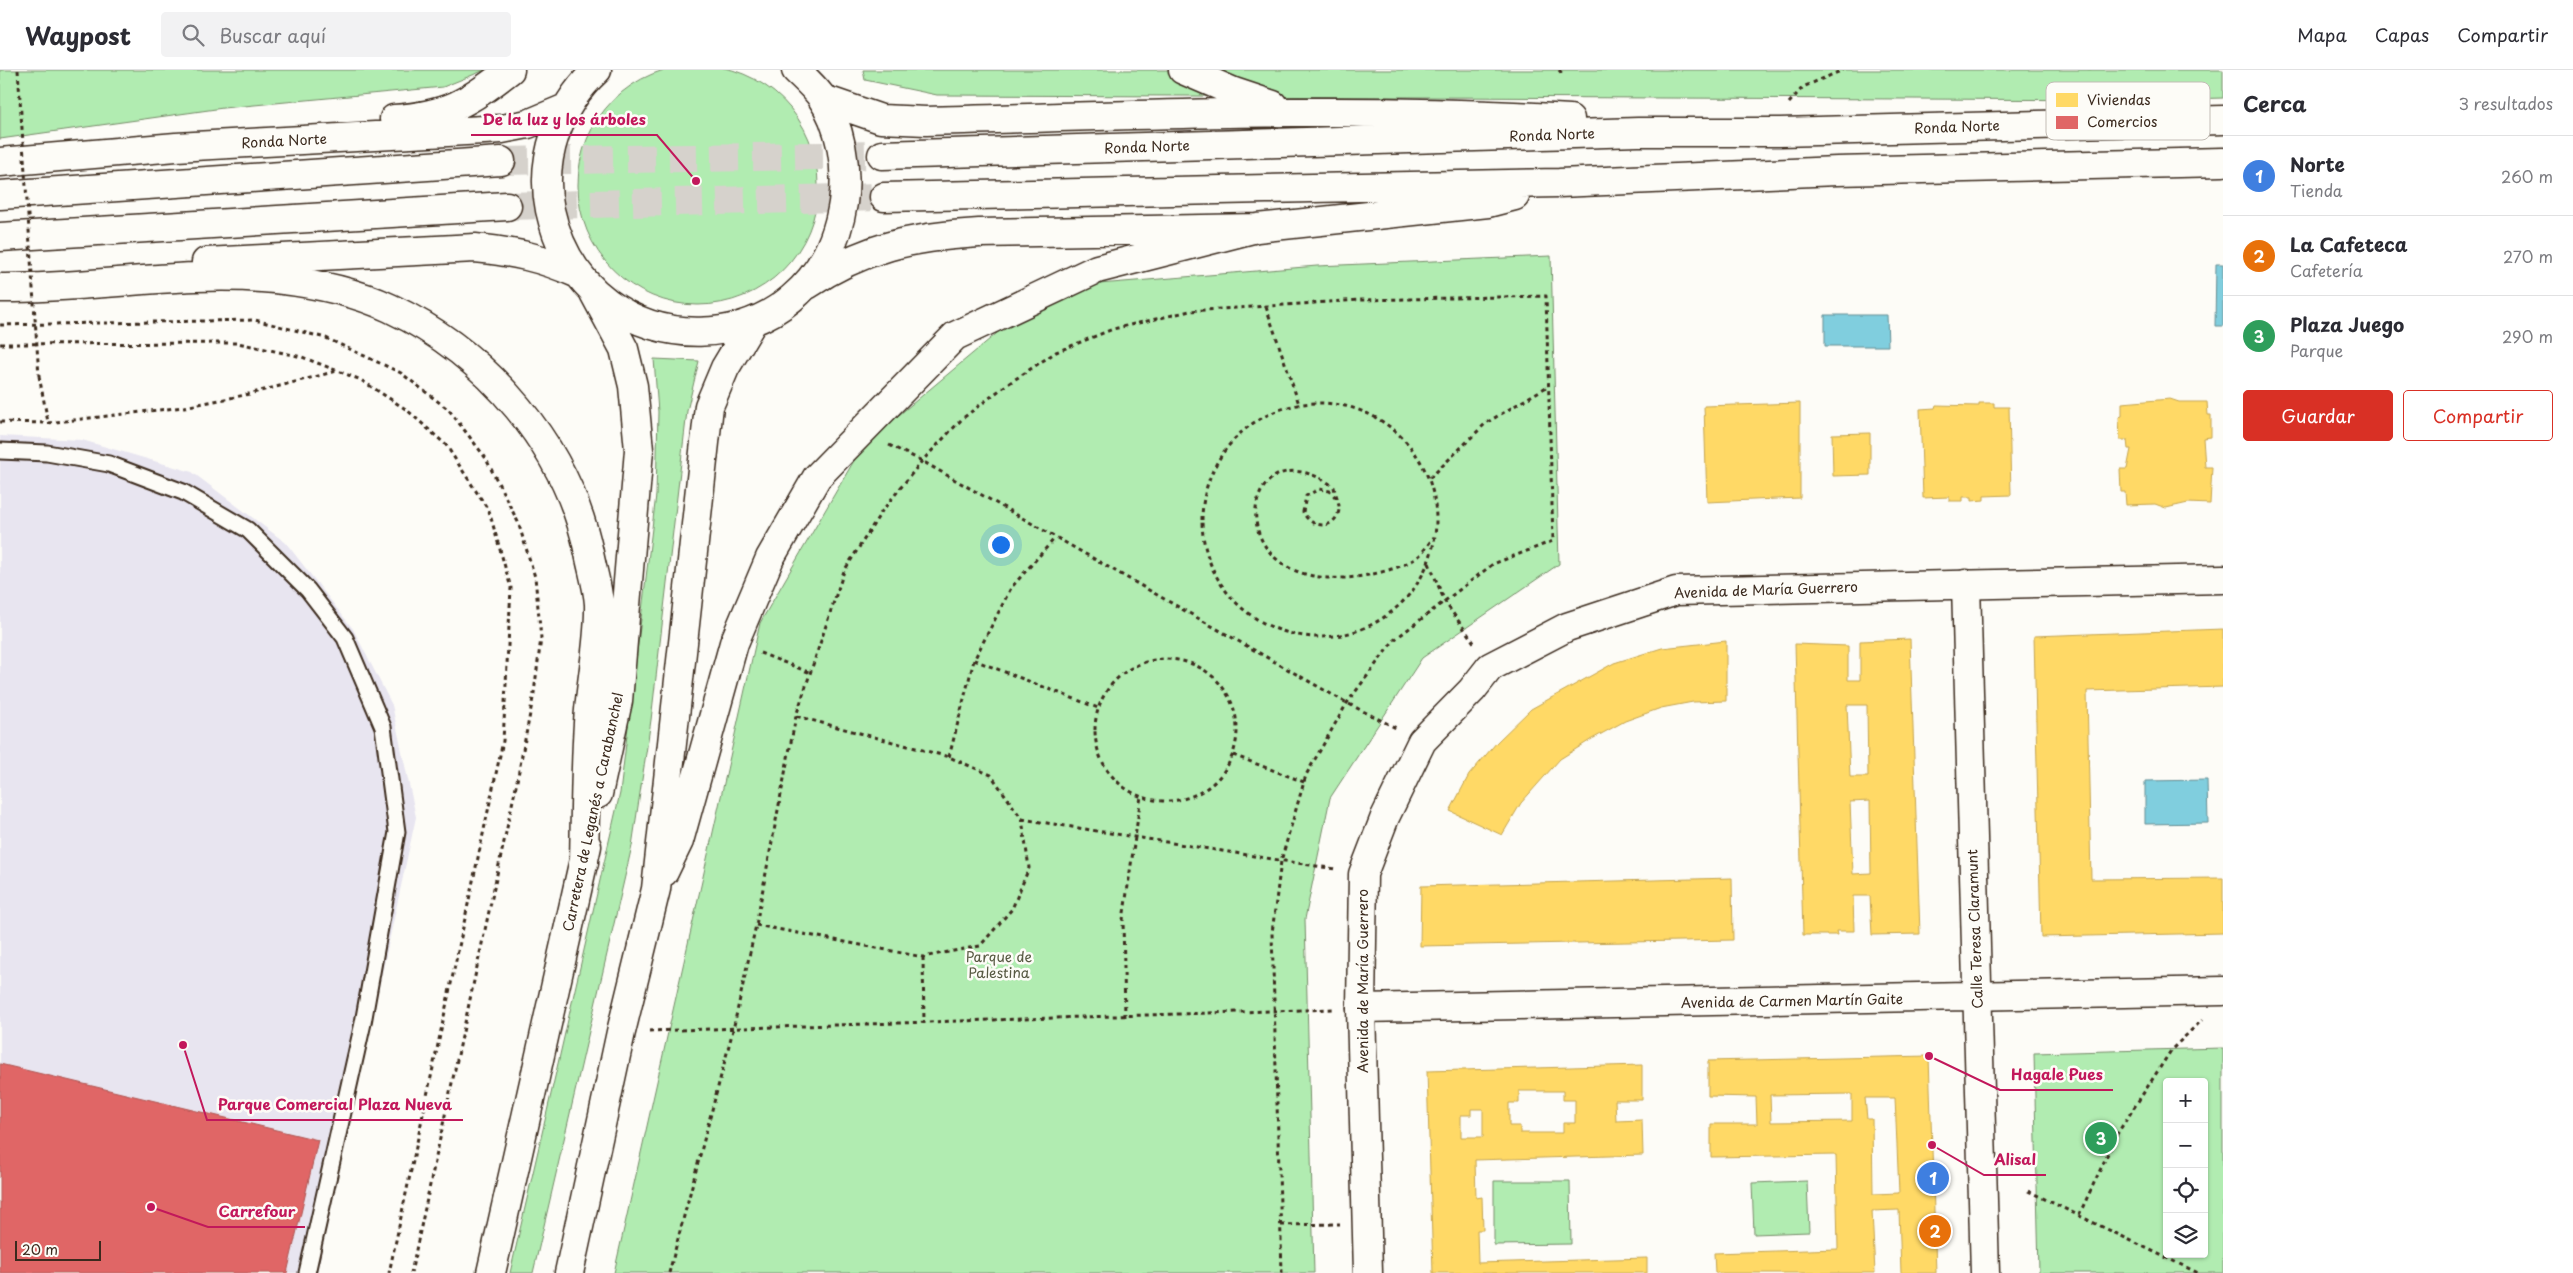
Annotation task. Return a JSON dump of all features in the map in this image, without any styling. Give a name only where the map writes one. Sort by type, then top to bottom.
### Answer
[{"type":"main road","points":[[176,147],[298,126],[413,118],[444,112],[476,96],[510,70]]},
{"type":"main road","name":"Carretera de Leganés a Carabanchel","points":[[491,1273],[584,863],[618,701],[639,450],[633,386],[624,349],[555,235],[546,192],[550,149],[566,108],[581,86],[596,70]]},
{"type":"main road","points":[[796,70],[820,87],[881,118],[926,121],[1291,110],[1443,112],[1567,118],[1638,132]]},
{"type":"main road","points":[[1183,70],[1234,92],[1291,110]]},
{"type":"main road","points":[[807,285],[825,261],[834,240],[846,182],[842,148],[820,87]]},
{"type":"main road","name":"Ronda Norte","points":[[0,162],[176,147],[502,130],[528,124],[566,108]]},
{"type":"main road","name":"Ronda Norte","points":[[2210,120],[2223,120]]},
{"type":"main road","name":"Ronda Norte","points":[[882,155],[1638,132],[1780,132],[2046,125]]},
{"type":"main road","points":[[0,195],[501,160]]},
{"type":"main road","points":[[884,197],[1559,183],[1837,172],[2223,162]]},
{"type":"main road","points":[[0,277],[257,258],[475,248],[517,252],[552,262],[585,283],[621,313],[652,327],[685,333],[719,332],[752,323],[778,310],[807,285],[853,257],[890,244],[933,236],[988,232],[1257,228],[1488,204],[1559,183]]},
{"type":"main road","points":[[0,237],[507,206]]},
{"type":"main road","points":[[656,889],[679,841],[734,643],[770,558],[817,477],[955,336],[1097,269],[1257,228]]},
{"type":"main road","points":[[0,288],[189,277],[275,279],[341,292],[388,307],[425,326],[497,382],[538,434],[561,472],[582,522],[599,603],[588,722],[584,863]]},
{"type":"main road","points":[[569,1273],[621,1032],[656,889],[709,406],[725,368],[752,323]]},
{"type":"main road","name":"Avenida de María Guerrero","points":[[1368,1273],[1361,1008],[1363,874],[1385,817],[1422,741],[1472,690],[1490,667],[1567,627],[1676,591],[2223,579]]},
{"type":"main road","name":"Calle Teresa Claramunt","points":[[1966,584],[1985,1273]]},
{"type":"main road","name":"Avenida de Carmen Martín Gaite","points":[[1361,1008],[2223,991]]},
{"type":"lane","points":[[0,451],[47,453],[110,464],[183,492],[248,530],[308,590],[345,638],[383,727],[397,832],[363,1023],[307,1273]]},
{"type":"path","points":[[18,70],[39,376],[48,423]]},
{"type":"path","points":[[1559,70],[1564,76]]},
{"type":"path","points":[[1780,132],[1785,107],[1803,88],[1844,70]]},
{"type":"path","points":[[669,1273],[733,1030],[756,925],[796,716],[844,571],[882,511],[922,461],[963,418],[1056,352],[1113,328],[1190,311],[1361,300],[1546,296],[1553,541],[1493,564],[1446,602],[1394,640],[1347,703],[1304,782],[1281,861],[1272,933],[1282,1273]]},
{"type":"path","points":[[1266,307],[1299,404]]},
{"type":"path","points":[[0,325],[255,320],[326,338],[400,373],[449,410],[485,457],[518,522],[535,577],[541,638],[534,693],[516,786],[411,1273]]},
{"type":"path","points":[[0,422],[48,423],[184,407],[245,395],[338,371]]},
{"type":"path","points":[[1429,478],[1486,423],[1549,385]]},
{"type":"path","points":[[1299,404],[1339,405],[1362,411],[1391,426],[1414,450],[1429,478],[1436,506],[1436,534],[1429,562],[1410,594],[1382,619],[1347,634],[1310,636],[1273,628],[1241,608],[1218,579],[1204,544],[1202,507],[1212,470],[1234,439],[1263,417],[1299,404]]},
{"type":"path","points":[[861,432],[922,461],[1347,703],[1422,741]]},
{"type":"path","points":[[1336,498],[1324,489],[1310,492],[1303,501],[1304,516],[1315,525],[1329,523],[1338,511],[1336,498],[1334,486],[1312,474],[1295,472],[1278,474],[1265,484],[1256,498],[1255,513],[1257,530],[1272,557],[1293,570],[1322,577],[1366,575],[1394,568],[1419,556],[1436,534]]},
{"type":"path","points":[[949,757],[974,660],[1011,588],[1055,538]]},
{"type":"path","points":[[1429,562],[1446,602],[1490,667]]},
{"type":"path","points":[[734,643],[811,673]]},
{"type":"path","points":[[1167,659],[1190,663],[1210,674],[1225,690],[1236,718],[1237,733],[1232,755],[1221,774],[1205,789],[1191,795],[1163,801],[1141,796],[1122,786],[1107,770],[1098,751],[1095,730],[1098,708],[1108,688],[1124,672],[1138,666],[1167,659]]},
{"type":"path","points":[[974,660],[1098,708]]},
{"type":"path","points":[[756,925],[923,957],[980,946],[1012,909],[1029,868],[1022,819],[991,775],[949,757],[796,716]]},
{"type":"path","points":[[1232,755],[1304,782]]},
{"type":"path","points":[[1125,1017],[1123,920],[1141,796]]},
{"type":"path","points":[[1022,819],[1363,874]]},
{"type":"path","points":[[923,957],[924,1024]]},
{"type":"path","points":[[621,1032],[924,1024],[1361,1008]]},
{"type":"path","points":[[2080,1215],[2117,1134],[2172,1049],[2204,1019]]},
{"type":"path","points":[[2028,1191],[2198,1273]]},
{"type":"path","points":[[1281,1226],[1367,1223]]},
{"type":"shaded area","points":[[0,436],[82,440],[192,472],[286,543],[353,629],[392,705],[416,817],[317,1273],[0,1273]]},
{"type":"green space","points":[[698,65],[733,70],[744,74],[765,85],[783,100],[798,118],[809,139],[813,150],[818,185],[813,220],[809,231],[798,252],[783,270],[765,285],[744,296],[733,300],[698,305],[663,300],[652,296],[631,285],[613,270],[598,252],[587,231],[583,220],[578,185],[583,150],[587,139],[598,118],[613,100],[631,85],[652,74],[663,70]]},
{"type":"green space","points":[[0,70],[485,70],[443,87],[223,108],[0,139]]},
{"type":"green space","points":[[863,70],[2223,70],[2223,98],[2210,98],[2210,82],[2046,82],[2046,100],[937,95],[865,80]]},
{"type":"green space","name":"Parque de Palestina","points":[[1551,256],[1559,564],[1422,658],[1330,798],[1305,919],[1314,1273],[614,1273],[760,623],[863,445],[1051,288],[1317,266]]},
{"type":"green space","points":[[654,359],[699,361],[687,411],[651,720],[632,846],[533,1273],[510,1273],[620,793],[656,495],[658,412]]},
{"type":"green space","points":[[2223,1048],[2223,1273],[2039,1273],[2034,1053]]},
{"type":"green space","points":[[1494,1181],[1570,1181],[1571,1244],[1494,1245]]},
{"type":"green space","points":[[1807,1181],[1809,1232],[1754,1234],[1752,1183]]},
{"type":"water","points":[[2216,264],[2223,264],[2223,326],[2215,326]]},
{"type":"water","points":[[1825,315],[1887,315],[1888,346],[1825,346]]},
{"type":"water","points":[[2207,780],[2208,823],[2145,824],[2145,781]]},
{"type":"building: Viviendas","points":[[2170,399],[2179,402],[2207,402],[2208,415],[2211,415],[2211,437],[2203,438],[2205,467],[2212,467],[2210,504],[2188,503],[2166,508],[2155,504],[2126,505],[2125,492],[2121,492],[2120,469],[2127,469],[2131,449],[2128,449],[2127,440],[2120,440],[2119,417],[2122,416],[2122,403]]},
{"type":"building: Viviendas","points":[[1800,403],[1800,498],[1707,502],[1704,406]]},
{"type":"building: Viviendas","points":[[1979,403],[1994,403],[1994,407],[2009,407],[2011,495],[1984,496],[1984,500],[1972,501],[1972,497],[1963,497],[1963,501],[1949,501],[1949,497],[1923,498],[1920,409],[1935,408],[1936,405],[1979,406]]},
{"type":"building: Viviendas","points":[[1870,433],[1870,475],[1833,476],[1832,434]]},
{"type":"building: Viviendas","points":[[2223,629],[2223,687],[2087,691],[2091,879],[2223,878],[2223,933],[2041,937],[2034,636]]},
{"type":"building: Viviendas","points":[[1910,639],[1920,934],[1872,935],[1870,896],[1853,896],[1854,931],[1836,931],[1837,935],[1803,935],[1795,644],[1848,646],[1848,680],[1860,680],[1860,641]],"holes":[[[1847,705],[1867,705],[1868,777],[1850,777]],[[1870,801],[1871,873],[1853,874],[1850,802]]]},
{"type":"building: Viviendas","points":[[1726,641],[1726,701],[1693,702],[1661,708],[1625,721],[1592,739],[1560,759],[1521,803],[1502,835],[1450,811],[1469,775],[1497,742],[1531,709],[1614,663],[1662,648]]},
{"type":"building: Viviendas","points":[[1732,878],[1733,940],[1420,946],[1421,886]]},
{"type":"building: Viviendas","points":[[1929,1056],[1936,1273],[1901,1273],[1899,1210],[1872,1211],[1875,1273],[1715,1273],[1714,1253],[1838,1249],[1836,1155],[1711,1157],[1711,1124],[1757,1124],[1756,1097],[1708,1096],[1708,1061]],"holes":[[[1852,1094],[1852,1121],[1771,1122],[1770,1095]],[[1865,1098],[1895,1098],[1899,1193],[1873,1194],[1872,1119],[1867,1119]]]},
{"type":"building: Viviendas","points":[[1642,1065],[1642,1100],[1615,1100],[1616,1121],[1642,1120],[1643,1155],[1475,1160],[1476,1198],[1482,1197],[1483,1230],[1477,1230],[1478,1263],[1647,1258],[1647,1273],[1433,1273],[1427,1071]],"holes":[[[1519,1091],[1563,1091],[1563,1100],[1575,1100],[1575,1123],[1563,1123],[1563,1133],[1520,1133],[1520,1126],[1509,1126],[1509,1103],[1519,1103]],[[1471,1109],[1483,1109],[1483,1137],[1461,1137],[1461,1115],[1471,1115]]]},
{"type":"building: Comercios","points":[[0,1064],[318,1140],[287,1273],[0,1273]]},
{"type":"tunnel","points":[[501,161],[882,155]]},
{"type":"tunnel","points":[[507,206],[884,197]]},
{"type":"place","name":"De la luz y los árboles","points":[[696,181]]},
{"type":"place","name":"Parque Comercial Plaza Nueva","points":[[183,1045]]},
{"type":"place","name":"Hagale Pues","points":[[1929,1056]]},
{"type":"place","name":"Plaza Juego","points":[[2101,1138]]},
{"type":"place","name":"Alisal","points":[[1932,1145]]},
{"type":"place","name":"Norte","points":[[1933,1178]]},
{"type":"place","name":"Carrefour","points":[[151,1207]]},
{"type":"place","name":"La Cafeteca","points":[[1935,1231]]}]
